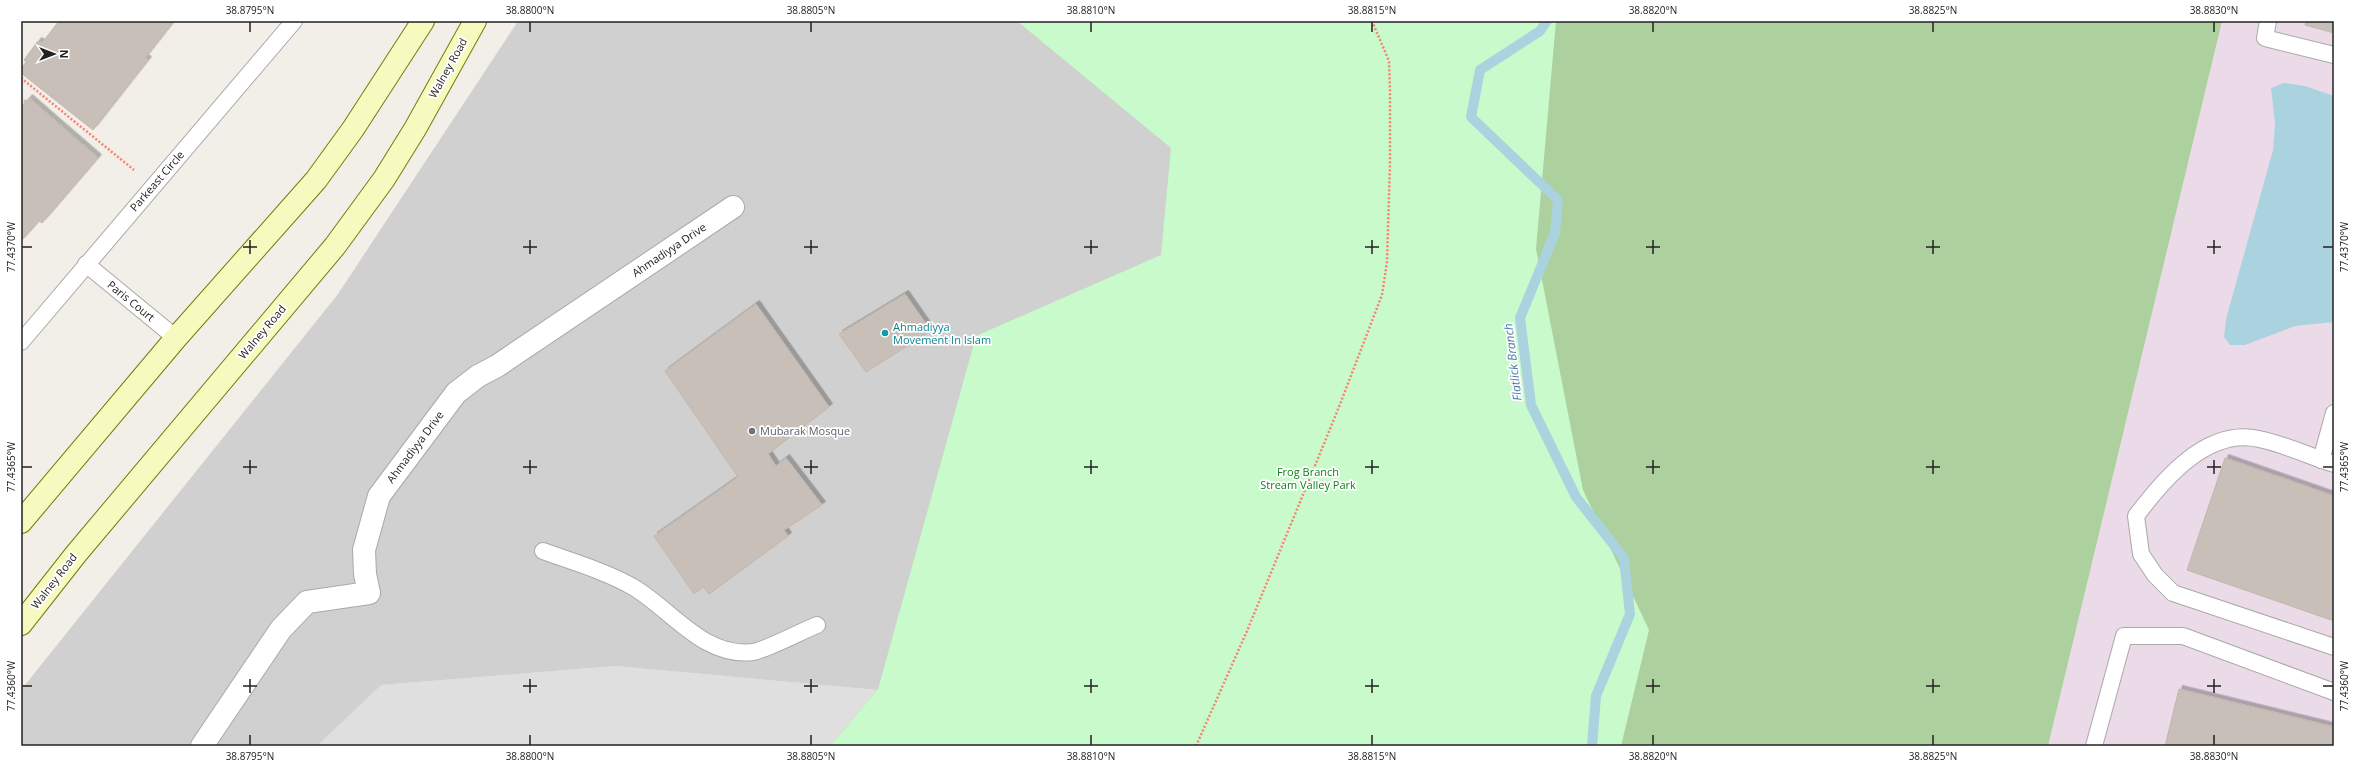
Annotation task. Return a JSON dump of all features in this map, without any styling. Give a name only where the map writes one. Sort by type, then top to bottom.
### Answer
[{"type":"main road","points":[[21,522],[176,338],[316,180],[353,129],[424,21]]},
{"type":"main road","name":"Walney Road","points":[[21,624],[76,554],[335,246],[384,179],[415,129],[475,21]]},
{"type":"street","name":"Ahmadiyya Drive","points":[[202,746],[281,629],[307,602],[369,593],[365,574],[364,550],[379,496],[456,393],[478,376],[497,366],[733,208]]},
{"type":"lane","name":"Parkeast Circle","points":[[21,342],[294,21]]},
{"type":"lane","points":[[2268,21],[2265,38],[2334,55]]},
{"type":"lane","name":"Paris Court","points":[[86,264],[176,338]]},
{"type":"lane","points":[[2334,413],[2328,462],[2257,438],[2227,438],[2197,452],[2155,490],[2136,516],[2141,554],[2155,575],[2173,594],[2334,647]]},
{"type":"lane","points":[[543,551],[594,569],[634,587],[695,635],[723,650],[753,652],[817,626]]},
{"type":"lane","points":[[2094,746],[2124,636],[2183,636],[2334,692]]},
{"type":"path","points":[[1196,746],[1331,426],[1382,295],[1387,262],[1390,163],[1389,61],[1372,21]]},
{"type":"path","points":[[21,78],[153,186]]},
{"type":"shaded area","points":[[518,21],[1017,21],[1171,148],[1161,255],[976,336],[878,690],[615,666],[381,685],[317,746],[21,746],[21,690],[338,294]]},
{"type":"shaded area","points":[[2220,21],[2334,21],[2334,746],[2048,746]]},
{"type":"shaded area","points":[[615,666],[878,690],[891,746],[317,746],[380,685]]},
{"type":"green space","points":[[1017,21],[2222,21],[2048,746],[830,746],[878,689],[976,336],[1161,255],[1171,148]]},
{"type":"green space","name":"Frog Branch Stream Valley Park","points":[[1017,21],[1556,21],[1536,249],[1583,490],[1649,630],[1621,746],[830,746],[878,689],[976,336],[1161,255],[1171,148]]},
{"type":"water","points":[[2284,83],[2305,86],[2334,96],[2334,322],[2295,326],[2245,345],[2230,345],[2224,337],[2226,319],[2273,150],[2275,123],[2271,88]]},
{"type":"building","points":[[59,21],[174,21],[145,58],[148,60],[93,130],[21,73],[21,69],[26,62],[24,60],[38,41],[42,43]]},
{"type":"building","points":[[2306,21],[2334,21],[2334,33],[2305,25]]},
{"type":"building","points":[[29,98],[98,158],[42,223],[39,221],[21,241],[21,103],[23,105]]},
{"type":"building","name":"Ahmadiyya Movement In Islam","points":[[905,294],[931,331],[866,372],[839,334]]},
{"type":"building","name":"Mubarak Mosque","points":[[756,304],[829,407],[768,454],[776,466],[786,458],[822,505],[784,530],[788,536],[709,594],[703,587],[694,594],[654,536],[738,477],[665,371]]},
{"type":"building","points":[[2225,458],[2334,496],[2334,621],[2187,570]]},
{"type":"building","points":[[2179,689],[2334,727],[2334,746],[2165,746]]},
{"type":"waterway","name":"Flatlick Branch","points":[[1547,21],[1540,31],[1480,70],[1471,117],[1558,200],[1555,233],[1520,318],[1531,405],[1576,497],[1624,558],[1630,614],[1596,696],[1592,746]]},
{"type":"place","name":"Ahmadiyya Movement In Islam","points":[[885,333]]},
{"type":"place","name":"Mubarak Mosque","points":[[752,431]]}]
